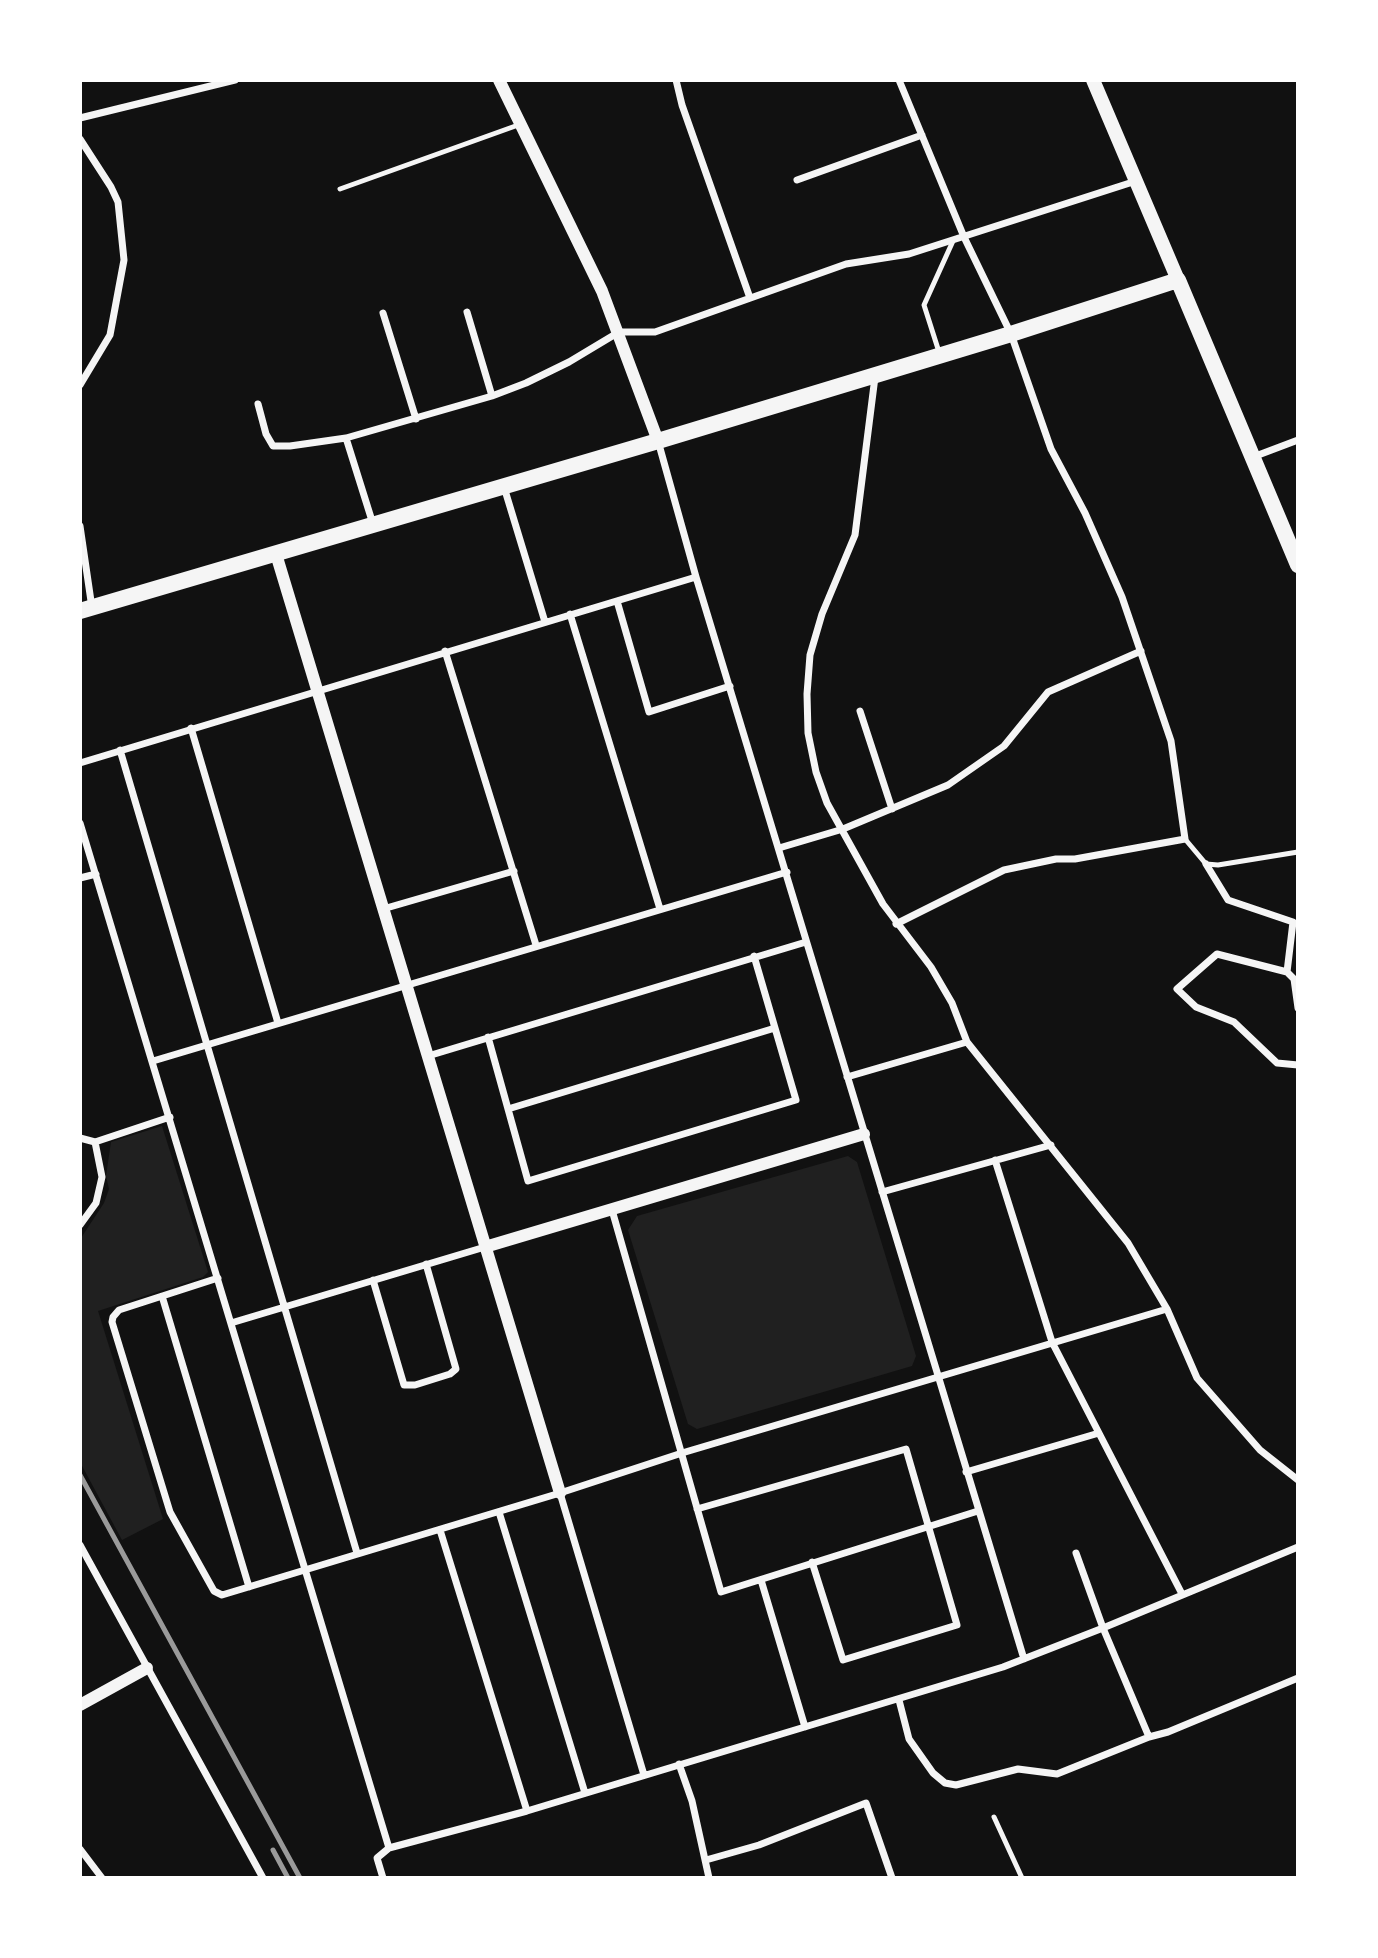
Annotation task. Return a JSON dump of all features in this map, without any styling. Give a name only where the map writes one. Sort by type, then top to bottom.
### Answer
[{"type":"main road","points":[[1093,80],[1297,565]]},
{"type":"main road","points":[[84,610],[658,441],[1011,334],[1178,280]]},
{"type":"street","points":[[80,118],[235,80]]},
{"type":"street","points":[[499,80],[602,291],[658,441],[696,578],[1024,1660]]},
{"type":"street","points":[[676,80],[682,105],[750,298]]},
{"type":"street","points":[[896,924],[1004,870],[1185,839],[1171,741],[1122,597],[1096,537],[1044,433],[1011,334],[964,237],[899,80]]},
{"type":"street","points":[[797,180],[922,135]]},
{"type":"street","points":[[80,139],[118,202],[124,260],[110,335],[80,385]]},
{"type":"street","points":[[258,404],[266,434],[273,446],[346,438],[492,396],[558,367],[619,332],[655,332],[846,264],[909,254],[1136,181]]},
{"type":"street","points":[[467,312],[492,396]]},
{"type":"street","points":[[383,313],[416,419]]},
{"type":"street","points":[[876,375],[855,535],[822,614],[810,655],[808,733],[816,772],[827,803],[871,885],[896,924],[931,967],[952,1003],[967,1042],[1128,1243],[1167,1309],[1197,1378],[1260,1450],[1297,1480]]},
{"type":"street","points":[[346,438],[373,526]]},
{"type":"street","points":[[1253,457],[1297,440]]},
{"type":"street","points":[[504,487],[545,622]]},
{"type":"street","points":[[80,526],[84,610]]},
{"type":"street","points":[[276,554],[644,1775]]},
{"type":"street","points":[[80,763],[445,651],[696,578]]},
{"type":"street","points":[[617,601],[649,712],[730,686]]},
{"type":"street","points":[[570,614],[660,909]]},
{"type":"street","points":[[445,651],[536,946]]},
{"type":"street","points":[[779,848],[843,829],[948,785],[1004,746],[1048,692],[1141,651]]},
{"type":"street","points":[[860,710],[892,808]]},
{"type":"street","points":[[191,728],[278,1023]]},
{"type":"street","points":[[120,750],[358,1553]]},
{"type":"street","points":[[80,824],[389,1848]]},
{"type":"street","points":[[1206,864],[1227,900],[1293,922],[1287,972]]},
{"type":"street","points":[[383,909],[514,871]]},
{"type":"street","points":[[153,1061],[787,872]]},
{"type":"street","points":[[80,878],[96,874]]},
{"type":"street","points":[[428,1056],[806,942]]},
{"type":"street","points":[[1297,1008],[1294,979],[1287,972],[1217,954],[1177,989],[1196,1007],[1234,1022],[1277,1063],[1297,1065]]},
{"type":"street","points":[[488,1037],[528,1181],[796,1100],[754,956]]},
{"type":"street","points":[[508,1109],[775,1028]]},
{"type":"street","points":[[847,1077],[967,1042]]},
{"type":"street","points":[[80,1138],[95,1142],[170,1117]]},
{"type":"street","points":[[232,1323],[864,1134]]},
{"type":"street","points":[[80,1225],[96,1203],[102,1177],[95,1142]]},
{"type":"street","points":[[881,1192],[1051,1145]]},
{"type":"street","points":[[995,1160],[1052,1342],[1182,1594]]},
{"type":"street","points":[[612,1210],[721,1592],[978,1511]]},
{"type":"street","points":[[373,1280],[404,1384],[427,1382],[450,1374],[456,1369],[426,1264]]},
{"type":"street","points":[[218,1278],[119,1310],[113,1317],[116,1335],[170,1512],[214,1591],[222,1595],[499,1512],[682,1453],[1167,1309]]},
{"type":"street","points":[[162,1296],[249,1587]]},
{"type":"street","points":[[966,1472],[1099,1433]]},
{"type":"street","points":[[697,1509],[906,1449],[957,1625],[843,1660],[812,1562]]},
{"type":"street","points":[[499,1512],[585,1793]]},
{"type":"street","points":[[440,1530],[527,1811]]},
{"type":"street","points":[[80,1545],[263,1878]]},
{"type":"street","points":[[383,1878],[377,1858],[389,1848],[527,1811],[1024,1660],[1297,1547]]},
{"type":"street","points":[[1076,1553],[1102,1628],[1149,1737]]},
{"type":"street","points":[[761,1580],[805,1727]]},
{"type":"street","points":[[80,1705],[147,1668]]},
{"type":"street","points":[[899,1700],[909,1739],[933,1773],[945,1783],[956,1785],[1018,1769],[1057,1774],[1168,1732],[1297,1678]]},
{"type":"street","points":[[679,1763],[692,1801],[709,1878]]},
{"type":"street","points":[[706,1860],[759,1845],[866,1803],[892,1878]]},
{"type":"street","points":[[80,1849],[102,1878]]},
{"type":"lane","points":[[340,189],[521,124]]},
{"type":"lane","points":[[940,355],[924,305],[953,241]]},
{"type":"lane","points":[[1185,839],[1206,864],[1297,852]]},
{"type":"lane","points":[[994,1817],[1022,1878]]},
{"type":"shaded area","points":[[162,1126],[208,1272],[203,1277],[98,1311],[163,1519],[122,1540],[81,1464],[81,1238],[104,1203],[109,1189],[106,1176],[111,1142]]},
{"type":"shaded area","points":[[848,1156],[857,1162],[916,1356],[912,1366],[697,1429],[688,1424],[628,1230],[637,1216]]},
{"type":"railway","points":[[80,1475],[300,1878]]},
{"type":"railway","points":[[273,1850],[288,1878]]}]
